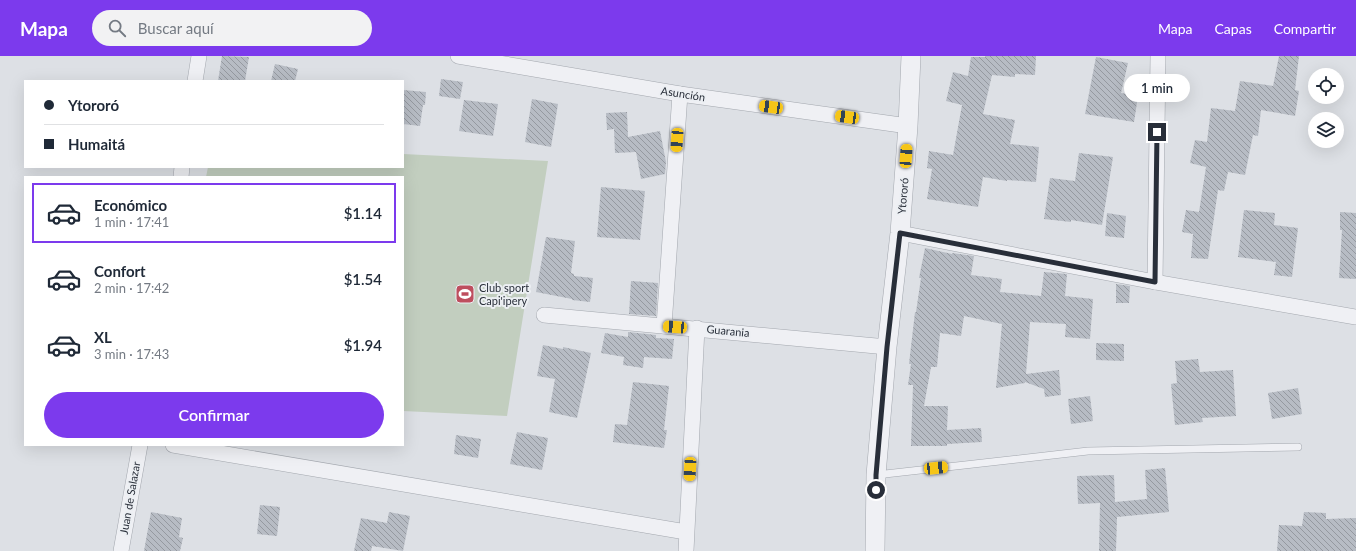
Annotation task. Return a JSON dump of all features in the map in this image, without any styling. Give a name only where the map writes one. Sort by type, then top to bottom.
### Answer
[{"type":"street","points":[[195,80],[199,56]]},
{"type":"street","name":"Asunción","points":[[458,56],[680,94],[908,126]]},
{"type":"street","name":"Ytororó","points":[[875,551],[876,475],[887,347],[900,233],[908,126],[911,56]]},
{"type":"street","points":[[1155,282],[1158,56]]},
{"type":"street","points":[[664,326],[680,94]]},
{"type":"street","points":[[900,233],[1155,282],[1356,317]]},
{"type":"street","name":"Guarania","points":[[544,315],[697,328],[887,347]]},
{"type":"street","points":[[686,551],[697,328]]},
{"type":"street","name":"Juan de Salazar","points":[[121,551],[140,446]]},
{"type":"street","points":[[179,446],[686,532]]},
{"type":"lane","points":[[876,475],[1088,451],[1298,447]]},
{"type":"green space","name":"Club sport Capi'ipery","points":[[404,154],[548,161],[507,416],[404,411],[404,176],[206,176],[208,168],[404,168]]},
{"type":"building","points":[[222,56],[249,57],[245,80],[218,80]]},
{"type":"building","points":[[1036,56],[1035,75],[1015,74],[1015,77],[992,75],[983,114],[1015,120],[1010,144],[1039,147],[1036,182],[1007,181],[983,177],[978,207],[927,199],[932,169],[927,168],[929,151],[953,155],[962,105],[946,101],[953,72],[968,76],[971,57]]},
{"type":"building","points":[[1279,56],[1299,56],[1295,90],[1299,91],[1295,116],[1261,110],[1258,136],[1253,135],[1245,175],[1228,172],[1224,191],[1218,190],[1208,259],[1191,258],[1193,234],[1182,232],[1186,210],[1199,212],[1206,167],[1190,163],[1195,140],[1207,142],[1211,108],[1235,111],[1240,81],[1273,86]]},
{"type":"building","points":[[1096,57],[1128,63],[1121,93],[1138,96],[1134,122],[1085,114]]},
{"type":"building","points":[[275,64],[298,69],[295,80],[271,80]]},
{"type":"building","points":[[441,79],[463,82],[460,99],[439,96]]},
{"type":"building","points":[[404,90],[426,92],[425,105],[423,105],[420,126],[404,124]]},
{"type":"building","points":[[532,99],[558,104],[551,147],[525,142]]},
{"type":"building","points":[[464,100],[498,104],[493,136],[459,131]]},
{"type":"building","points":[[627,112],[628,137],[660,131],[666,162],[665,174],[641,179],[636,152],[615,153],[614,129],[607,130],[606,113]]},
{"type":"building","points":[[1079,153],[1113,157],[1102,225],[1071,220],[1071,222],[1044,219],[1050,178],[1075,181]]},
{"type":"building","points":[[601,187],[645,191],[640,240],[597,237]]},
{"type":"building","points":[[1244,210],[1275,213],[1274,225],[1298,228],[1292,277],[1274,275],[1276,262],[1238,257]]},
{"type":"building","points":[[1340,212],[1356,213],[1356,279],[1339,278],[1342,230],[1340,230]]},
{"type":"building","points":[[1107,213],[1126,216],[1124,238],[1105,236]]},
{"type":"building","points":[[546,237],[575,241],[571,273],[574,274],[574,276],[593,278],[590,302],[572,300],[536,292]]},
{"type":"building","points":[[925,248],[952,254],[974,256],[971,275],[1002,279],[1000,292],[1041,296],[1044,272],[1067,274],[1065,296],[1093,299],[1090,339],[1065,337],[1066,324],[1030,322],[1026,374],[1059,370],[1061,395],[1045,397],[1044,389],[1025,382],[996,388],[1002,324],[964,316],[961,336],[940,333],[937,367],[931,367],[924,406],[948,406],[947,430],[981,428],[982,442],[947,444],[947,446],[911,446],[913,385],[908,385],[911,364],[909,364],[915,312],[921,278],[919,278]]},
{"type":"building","points":[[631,281],[658,283],[656,316],[629,314]]},
{"type":"building","points":[[1116,284],[1130,286],[1129,303],[1116,303]]},
{"type":"building","points":[[628,332],[656,335],[656,338],[674,339],[672,359],[644,357],[643,368],[623,365],[624,357],[601,353],[605,333],[628,337]]},
{"type":"building","points":[[1096,343],[1124,344],[1124,361],[1096,360]]},
{"type":"building","points":[[543,345],[563,349],[563,347],[591,353],[577,418],[549,412],[555,379],[537,376]]},
{"type":"building","points":[[1198,359],[1200,372],[1233,370],[1236,416],[1202,418],[1203,422],[1175,425],[1171,384],[1177,383],[1175,361]]},
{"type":"building","points":[[633,382],[669,386],[664,430],[667,430],[664,448],[613,442],[615,424],[627,425]]},
{"type":"building","points":[[1298,388],[1302,414],[1272,419],[1268,393]]},
{"type":"building","points":[[1090,396],[1093,421],[1071,424],[1068,399]]},
{"type":"building","points":[[517,432],[548,438],[542,470],[510,464]]},
{"type":"building","points":[[456,435],[481,439],[478,458],[454,454]]},
{"type":"building","points":[[1165,468],[1169,512],[1117,517],[1116,551],[1099,551],[1100,503],[1078,504],[1077,476],[1114,475],[1115,502],[1147,499],[1145,470]]},
{"type":"building","points":[[260,505],[280,507],[277,536],[257,534]]},
{"type":"building","points":[[151,512],[182,518],[179,537],[183,538],[180,551],[144,551]]},
{"type":"building","points":[[389,512],[410,516],[403,551],[372,546],[371,551],[354,551],[361,518],[387,523]]},
{"type":"building","points":[[1304,512],[1326,513],[1326,519],[1356,518],[1356,551],[1277,551],[1279,525],[1302,526]]},
{"type":"place","name":"Club sport Capi'ipery","points":[[465,294]]},
{"type":"route","points":[[876,490],[887,347],[900,233],[1155,282],[1157,132]]}]
